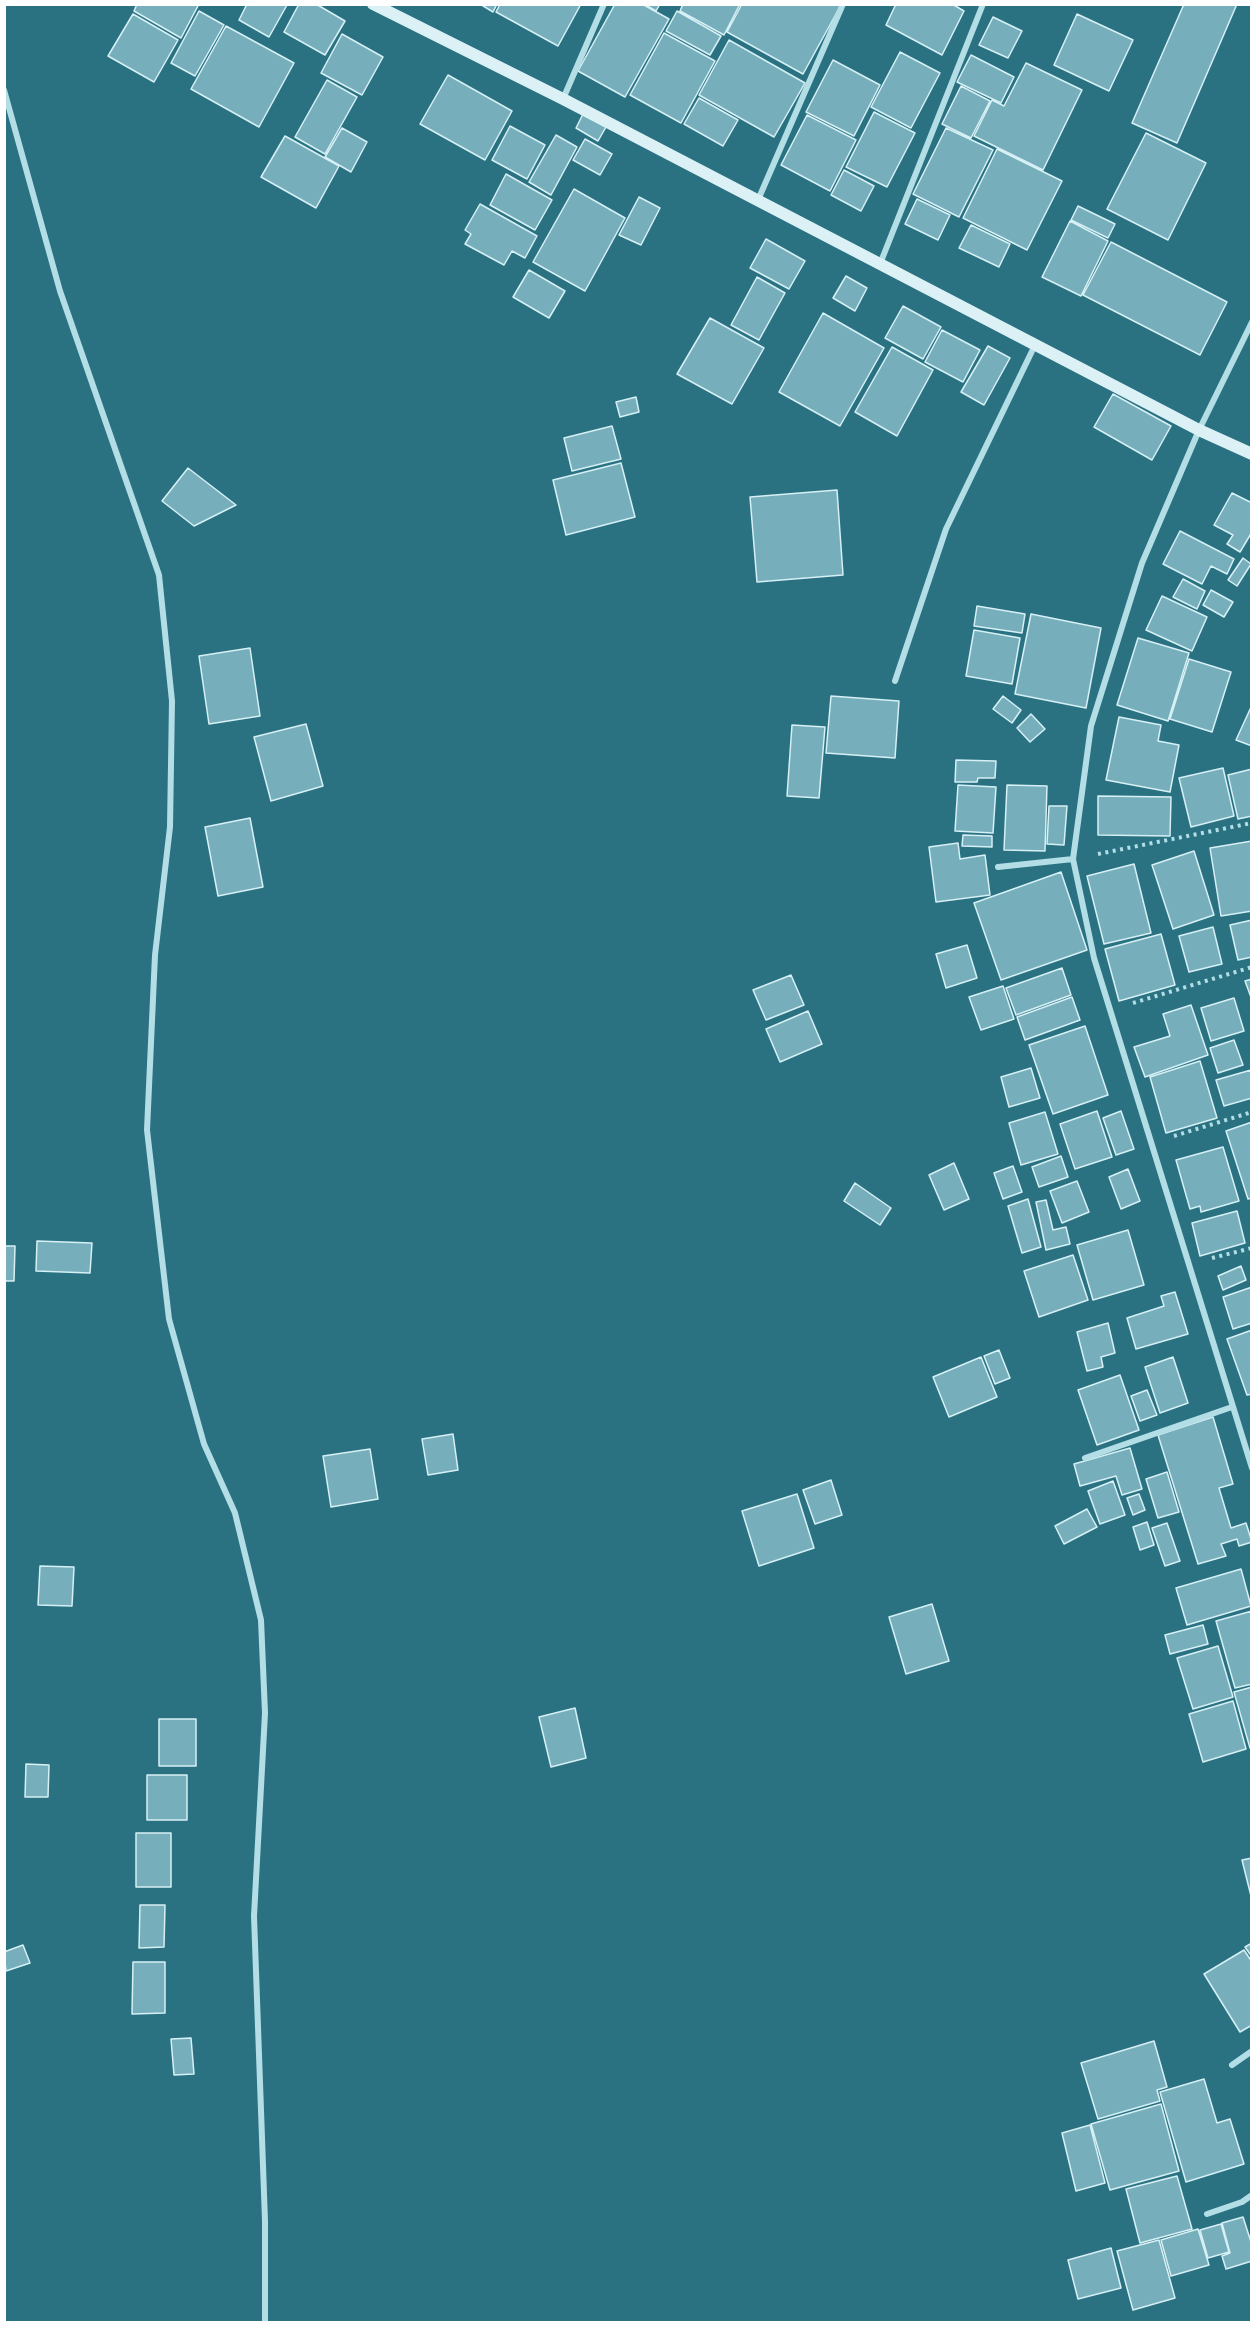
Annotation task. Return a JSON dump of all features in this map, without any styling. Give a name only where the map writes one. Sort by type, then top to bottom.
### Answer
[{"type":"street","points":[[373,4],[563,99],[1199,430],[1251,454]]},
{"type":"street","points":[[563,99],[604,4]]},
{"type":"street","points":[[758,200],[843,4]]},
{"type":"street","points":[[880,264],[983,4]]},
{"type":"street","points":[[4,90],[60,291],[159,575],[172,701],[170,827],[154,956],[147,1130],[169,1319],[204,1444],[235,1513],[261,1620],[265,1713],[254,1916],[265,2221],[266,2322]]},
{"type":"street","points":[[1251,322],[1199,430],[1142,563],[1090,726],[1073,859],[1094,958],[1109,1010],[1251,1468]]},
{"type":"street","points":[[895,681],[946,529],[1035,344]]},
{"type":"street","points":[[998,867],[1073,859]]},
{"type":"street","points":[[1085,1458],[1232,1407]]},
{"type":"street","points":[[1232,2065],[1251,2051]]},
{"type":"street","points":[[1207,2214],[1242,2202],[1251,2195]]},
{"type":"path","points":[[1073,859],[1251,823]]},
{"type":"path","points":[[1109,1010],[1251,967]]},
{"type":"path","points":[[1151,1143],[1251,1112]]},
{"type":"path","points":[[1188,1264],[1251,1248]]},
{"type":"building","points":[[137,4],[199,4],[181,38],[134,11]]},
{"type":"building","points":[[247,4],[287,5],[269,37],[239,20]]},
{"type":"building","points":[[299,4],[316,4],[345,21],[325,55],[284,32]]},
{"type":"building","points":[[480,4],[497,4],[493,12]]},
{"type":"building","points":[[500,4],[581,4],[558,46],[496,12]]},
{"type":"building","points":[[615,4],[642,4],[669,19],[625,97],[578,71]]},
{"type":"building","points":[[644,4],[660,4],[656,11]]},
{"type":"building","points":[[683,4],[740,4],[724,35],[680,11]]},
{"type":"building","points":[[742,4],[841,5],[803,74],[727,32]]},
{"type":"building","points":[[896,4],[952,4],[964,11],[942,55],[886,25]]},
{"type":"building","points":[[1184,4],[1237,4],[1177,143],[1132,123]]},
{"type":"building","points":[[199,11],[224,25],[195,76],[171,63]]},
{"type":"building","points":[[677,11],[721,36],[710,55],[666,31]]},
{"type":"building","points":[[133,14],[178,40],[154,82],[108,56]]},
{"type":"building","points":[[1077,14],[1133,40],[1109,91],[1054,65]]},
{"type":"building","points":[[993,17],[1022,31],[1008,58],[979,45]]},
{"type":"building","points":[[226,26],[294,63],[259,127],[191,89]]},
{"type":"building","points":[[664,33],[715,61],[681,123],[630,95]]},
{"type":"building","points":[[342,34],[383,57],[362,95],[321,73]]},
{"type":"building","points":[[729,40],[805,83],[774,137],[699,95]]},
{"type":"building","points":[[900,52],[940,73],[911,128],[871,107]]},
{"type":"building","points":[[971,55],[1014,77],[1001,103],[957,82]]},
{"type":"building","points":[[833,60],[880,85],[854,136],[806,112]]},
{"type":"building","points":[[1026,63],[1082,90],[1043,170],[974,136],[992,100],[1004,106]]},
{"type":"building","points":[[448,75],[512,111],[485,160],[420,124]]},
{"type":"building","points":[[327,80],[357,97],[325,154],[295,137]]},
{"type":"building","points":[[961,86],[990,101],[971,138],[942,124]]},
{"type":"building","points":[[699,98],[738,120],[723,146],[684,124]]},
{"type":"building","points":[[874,112],[915,133],[887,187],[846,167]]},
{"type":"building","points":[[583,114],[606,127],[598,141],[576,128]]},
{"type":"building","points":[[807,115],[856,140],[830,191],[781,165]]},
{"type":"building","points":[[510,126],[545,145],[527,179],[492,160]]},
{"type":"building","points":[[342,128],[367,142],[351,172],[325,157]]},
{"type":"building","points":[[946,128],[993,150],[959,217],[913,194]]},
{"type":"building","points":[[1146,133],[1206,163],[1168,240],[1107,209]]},
{"type":"building","points":[[556,135],[577,147],[551,195],[529,182]]},
{"type":"building","points":[[285,136],[339,166],[316,208],[261,177]]},
{"type":"building","points":[[585,139],[612,154],[600,175],[573,160]]},
{"type":"building","points":[[997,149],[1062,181],[1027,250],[963,218]]},
{"type":"building","points":[[844,170],[874,186],[861,211],[831,195]]},
{"type":"building","points":[[506,174],[552,200],[535,230],[490,205]]},
{"type":"building","points":[[574,189],[625,218],[585,291],[533,262]]},
{"type":"building","points":[[639,197],[660,208],[641,245],[619,235]]},
{"type":"building","points":[[917,199],[950,215],[938,240],[905,224]]},
{"type":"building","points":[[480,204],[537,236],[525,258],[512,251],[504,265],[465,244],[471,234],[465,230]]},
{"type":"building","points":[[1078,206],[1115,224],[1108,238],[1071,220]]},
{"type":"building","points":[[1070,221],[1108,241],[1081,296],[1042,277]]},
{"type":"building","points":[[971,225],[1010,244],[999,267],[959,248]]},
{"type":"building","points":[[766,239],[805,261],[789,289],[750,268]]},
{"type":"building","points":[[1111,242],[1227,302],[1200,355],[1083,295]]},
{"type":"building","points":[[529,270],[565,291],[549,318],[513,297]]},
{"type":"building","points":[[846,276],[867,288],[855,311],[833,298]]},
{"type":"building","points":[[757,277],[785,293],[759,340],[731,325]]},
{"type":"building","points":[[903,306],[941,327],[923,359],[885,338]]},
{"type":"building","points":[[823,313],[884,348],[840,426],[779,392]]},
{"type":"building","points":[[710,318],[764,348],[732,404],[677,374]]},
{"type":"building","points":[[942,330],[980,350],[963,382],[925,362]]},
{"type":"building","points":[[988,346],[1010,358],[984,405],[961,392]]},
{"type":"building","points":[[892,347],[933,370],[897,436],[855,412]]},
{"type":"building","points":[[1113,394],[1171,426],[1152,460],[1094,427]]},
{"type":"building","points":[[636,397],[639,412],[620,417],[616,402]]},
{"type":"building","points":[[612,426],[621,459],[572,471],[564,438]]},
{"type":"building","points":[[621,463],[635,517],[566,535],[553,480]]},
{"type":"building","points":[[188,468],[236,505],[194,526],[162,501]]},
{"type":"building","points":[[837,490],[843,575],[757,582],[750,497]]},
{"type":"building","points":[[1232,493],[1252,503],[1252,532],[1240,552],[1227,544],[1233,535],[1214,525]]},
{"type":"building","points":[[1180,531],[1234,559],[1227,574],[1211,566],[1202,584],[1163,564]]},
{"type":"building","points":[[1243,558],[1251,564],[1237,586],[1228,580]]},
{"type":"building","points":[[1183,579],[1205,591],[1197,609],[1173,597]]},
{"type":"building","points":[[1211,590],[1233,602],[1224,617],[1203,605]]},
{"type":"building","points":[[1162,596],[1207,617],[1192,651],[1146,630]]},
{"type":"building","points":[[977,606],[1025,614],[1022,633],[974,626]]},
{"type":"building","points":[[1031,614],[1101,628],[1086,708],[1015,694]]},
{"type":"building","points":[[974,630],[1020,638],[1012,684],[966,676]]},
{"type":"building","points":[[1138,638],[1189,653],[1168,721],[1117,705]]},
{"type":"building","points":[[250,648],[260,716],[209,724],[199,656]]},
{"type":"building","points":[[1189,659],[1231,672],[1212,732],[1170,719]]},
{"type":"building","points":[[831,696],[899,701],[895,758],[826,753]]},
{"type":"building","points":[[1003,696],[1021,710],[1012,723],[993,709]]},
{"type":"building","points":[[1252,705],[1252,746],[1236,740]]},
{"type":"building","points":[[1031,714],[1045,729],[1030,742],[1017,728]]},
{"type":"building","points":[[1119,717],[1161,725],[1158,741],[1179,745],[1170,792],[1106,780]]},
{"type":"building","points":[[306,724],[323,786],[271,801],[254,737]]},
{"type":"building","points":[[792,725],[825,727],[819,798],[787,796]]},
{"type":"building","points":[[956,760],[996,761],[995,778],[978,778],[977,782],[955,782]]},
{"type":"building","points":[[1223,768],[1234,816],[1191,827],[1179,778]]},
{"type":"building","points":[[1252,769],[1252,816],[1238,819],[1228,775]]},
{"type":"building","points":[[958,785],[996,787],[993,833],[955,831]]},
{"type":"building","points":[[1007,785],[1047,786],[1045,851],[1004,850]]},
{"type":"building","points":[[1098,796],[1171,797],[1170,836],[1098,835]]},
{"type":"building","points":[[1049,806],[1067,806],[1064,845],[1047,844]]},
{"type":"building","points":[[250,818],[263,887],[218,896],[205,827]]},
{"type":"building","points":[[963,835],[992,836],[992,847],[962,846]]},
{"type":"building","points":[[1252,841],[1252,911],[1221,916],[1210,848]]},
{"type":"building","points":[[958,843],[960,859],[985,855],[990,895],[936,902],[929,847]]},
{"type":"building","points":[[1194,851],[1214,915],[1173,929],[1152,865]]},
{"type":"building","points":[[1134,864],[1151,933],[1104,944],[1087,876]]},
{"type":"building","points":[[1061,872],[1087,950],[1001,980],[974,903]]},
{"type":"building","points":[[1252,920],[1252,957],[1238,960],[1230,925]]},
{"type":"building","points":[[1213,927],[1222,964],[1189,972],[1179,936]]},
{"type":"building","points":[[1161,934],[1175,985],[1119,1001],[1105,949]]},
{"type":"building","points":[[967,945],[977,978],[946,988],[936,954]]},
{"type":"building","points":[[1062,968],[1071,995],[1016,1015],[1006,988]]},
{"type":"building","points":[[791,975],[804,1005],[766,1020],[753,990]]},
{"type":"building","points":[[1252,979],[1252,1000],[1245,981]]},
{"type":"building","points":[[1003,986],[1014,1019],[981,1030],[969,997]]},
{"type":"building","points":[[1072,997],[1080,1020],[1025,1040],[1017,1017]]},
{"type":"building","points":[[1234,998],[1244,1031],[1211,1041],[1201,1008]]},
{"type":"building","points":[[1191,1005],[1208,1055],[1145,1077],[1134,1047],[1170,1036],[1163,1014]]},
{"type":"building","points":[[808,1011],[822,1044],[780,1062],[766,1029]]},
{"type":"building","points":[[1085,1026],[1108,1095],[1053,1114],[1029,1045]]},
{"type":"building","points":[[1234,1040],[1243,1065],[1218,1073],[1210,1048]]},
{"type":"building","points":[[1200,1061],[1217,1118],[1166,1133],[1150,1077]]},
{"type":"building","points":[[1031,1068],[1040,1098],[1009,1107],[1001,1077]]},
{"type":"building","points":[[1251,1070],[1252,1098],[1224,1106],[1216,1080]]},
{"type":"building","points":[[1097,1111],[1112,1157],[1075,1169],[1060,1124]]},
{"type":"building","points":[[1121,1111],[1134,1149],[1116,1155],[1103,1118]]},
{"type":"building","points":[[1045,1112],[1058,1154],[1021,1165],[1009,1123]]},
{"type":"building","points":[[1252,1122],[1252,1198],[1248,1199],[1226,1131]]},
{"type":"building","points":[[1223,1147],[1239,1201],[1201,1212],[1200,1206],[1190,1209],[1176,1160]]},
{"type":"building","points":[[1061,1156],[1068,1177],[1039,1187],[1032,1167]]},
{"type":"building","points":[[954,1163],[969,1199],[944,1210],[929,1175]]},
{"type":"building","points":[[1013,1166],[1022,1192],[1003,1199],[994,1173]]},
{"type":"building","points":[[1128,1169],[1140,1201],[1121,1209],[1109,1177]]},
{"type":"building","points":[[1077,1181],[1089,1212],[1062,1223],[1050,1191]]},
{"type":"building","points":[[855,1183],[891,1208],[880,1225],[844,1201]]},
{"type":"building","points":[[1028,1199],[1041,1247],[1022,1253],[1008,1206]]},
{"type":"building","points":[[1046,1200],[1053,1230],[1066,1227],[1070,1244],[1046,1250],[1036,1202]]},
{"type":"building","points":[[1237,1211],[1245,1243],[1200,1256],[1192,1223]]},
{"type":"building","points":[[1128,1230],[1144,1285],[1093,1300],[1077,1245]]},
{"type":"building","points":[[37,1241],[92,1243],[90,1273],[36,1271]]},
{"type":"building","points":[[4,1246],[15,1246],[14,1281],[4,1281]]},
{"type":"building","points":[[1073,1255],[1088,1300],[1039,1317],[1024,1271]]},
{"type":"building","points":[[1241,1266],[1246,1280],[1223,1290],[1218,1276]]},
{"type":"building","points":[[1252,1287],[1252,1323],[1233,1329],[1223,1297]]},
{"type":"building","points":[[1175,1292],[1188,1334],[1136,1349],[1127,1318],[1164,1306],[1161,1296]]},
{"type":"building","points":[[1108,1323],[1115,1353],[1101,1357],[1103,1367],[1087,1371],[1077,1332]]},
{"type":"building","points":[[1252,1330],[1252,1394],[1247,1395],[1227,1339]]},
{"type":"building","points":[[999,1350],[1010,1378],[995,1384],[984,1356]]},
{"type":"building","points":[[981,1357],[997,1397],[949,1417],[933,1377]]},
{"type":"building","points":[[1173,1357],[1188,1403],[1160,1413],[1145,1367]]},
{"type":"building","points":[[1120,1375],[1139,1430],[1097,1445],[1078,1390]]},
{"type":"building","points":[[1147,1390],[1157,1415],[1140,1421],[1131,1396]]},
{"type":"building","points":[[1213,1417],[1233,1484],[1219,1488],[1231,1528],[1246,1523],[1252,1542],[1239,1546],[1237,1539],[1221,1544],[1226,1556],[1198,1564],[1158,1435]]},
{"type":"building","points":[[453,1434],[458,1470],[428,1475],[422,1439]]},
{"type":"building","points":[[1130,1448],[1142,1489],[1122,1495],[1116,1476],[1080,1486],[1074,1464]]},
{"type":"building","points":[[370,1449],[378,1499],[331,1507],[323,1456]]},
{"type":"building","points":[[1167,1472],[1179,1512],[1158,1518],[1146,1479]]},
{"type":"building","points":[[831,1480],[842,1515],[815,1524],[803,1490]]},
{"type":"building","points":[[1113,1481],[1125,1515],[1100,1524],[1088,1491]]},
{"type":"building","points":[[797,1494],[814,1548],[759,1566],[742,1511]]},
{"type":"building","points":[[1139,1494],[1145,1510],[1133,1515],[1127,1498]]},
{"type":"building","points":[[1087,1509],[1097,1527],[1064,1544],[1055,1526]]},
{"type":"building","points":[[1147,1522],[1154,1545],[1140,1550],[1133,1527]]},
{"type":"building","points":[[1167,1523],[1180,1561],[1165,1566],[1152,1528]]},
{"type":"building","points":[[40,1566],[74,1567],[72,1606],[38,1605]]},
{"type":"building","points":[[1241,1569],[1251,1606],[1187,1625],[1176,1588]]},
{"type":"building","points":[[932,1604],[949,1661],[906,1674],[889,1617]]},
{"type":"building","points":[[1252,1611],[1252,1684],[1235,1688],[1216,1621]]},
{"type":"building","points":[[1203,1625],[1208,1644],[1170,1654],[1165,1635]]},
{"type":"building","points":[[1218,1646],[1233,1697],[1193,1709],[1177,1658]]},
{"type":"building","points":[[1252,1687],[1252,1748],[1250,1748],[1234,1692]]},
{"type":"building","points":[[1233,1701],[1246,1749],[1203,1762],[1189,1714]]},
{"type":"building","points":[[575,1708],[586,1758],[551,1767],[539,1717]]},
{"type":"building","points":[[159,1719],[196,1719],[196,1766],[159,1766]]},
{"type":"building","points":[[26,1764],[49,1765],[48,1797],[25,1797]]},
{"type":"building","points":[[147,1775],[187,1775],[187,1820],[147,1820]]},
{"type":"building","points":[[136,1833],[171,1833],[171,1887],[136,1887]]},
{"type":"building","points":[[1252,1858],[1252,1900],[1242,1860]]},
{"type":"building","points":[[140,1905],[165,1905],[164,1947],[139,1948]]},
{"type":"building","points":[[1252,1943],[1252,1957],[1245,1947]]},
{"type":"building","points":[[23,1945],[30,1963],[6,1971],[4,1952]]},
{"type":"building","points":[[1244,1950],[1252,1962],[1252,2025],[1240,2032],[1204,1974]]},
{"type":"building","points":[[133,1962],[165,1962],[165,2013],[132,2014]]},
{"type":"building","points":[[191,2038],[194,2074],[174,2075],[171,2039]]},
{"type":"building","points":[[1154,2041],[1167,2087],[1157,2090],[1160,2101],[1098,2119],[1081,2063]]},
{"type":"building","points":[[1204,2079],[1217,2123],[1230,2119],[1244,2164],[1186,2182],[1160,2092]]},
{"type":"building","points":[[1161,2104],[1179,2171],[1110,2190],[1091,2124]]},
{"type":"building","points":[[1090,2125],[1105,2183],[1076,2191],[1062,2133]]},
{"type":"building","points":[[1177,2176],[1192,2229],[1140,2243],[1126,2189]]},
{"type":"building","points":[[1243,2217],[1252,2245],[1252,2261],[1226,2269],[1222,2256],[1230,2253],[1222,2223]]},
{"type":"building","points":[[1221,2224],[1229,2252],[1208,2258],[1200,2230]]},
{"type":"building","points":[[1198,2229],[1209,2265],[1171,2276],[1161,2240]]},
{"type":"building","points":[[1159,2240],[1175,2298],[1133,2310],[1117,2251]]},
{"type":"building","points":[[1111,2248],[1121,2288],[1078,2299],[1068,2260]]}]
